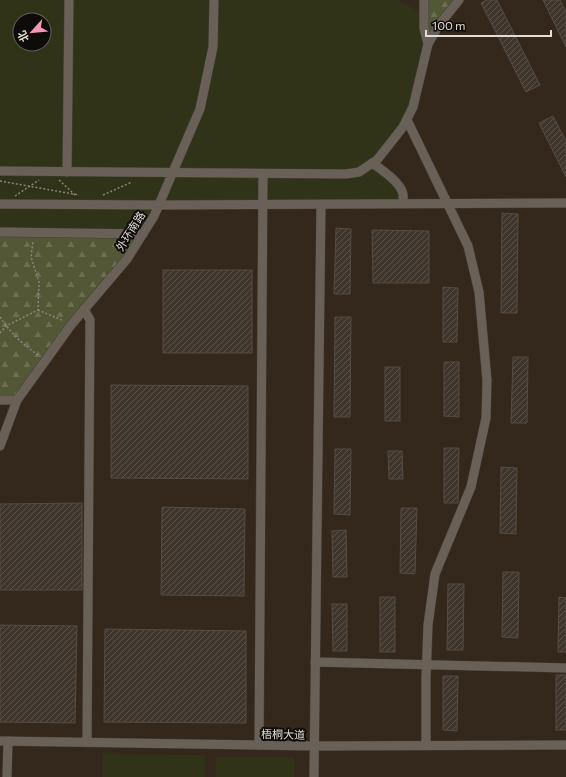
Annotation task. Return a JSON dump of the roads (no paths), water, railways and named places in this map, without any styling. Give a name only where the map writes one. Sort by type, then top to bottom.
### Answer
[{"type":"street","points":[[67,172],[69,0]]},
{"type":"street","name":"外环南路","points":[[0,446],[17,400],[71,325],[127,259],[154,216],[200,109],[213,47],[214,0]]},
{"type":"street","points":[[424,0],[424,28],[428,44]]},
{"type":"street","points":[[0,171],[263,174],[346,174],[359,172],[377,160],[403,127],[413,107],[428,44],[439,25],[459,0]]},
{"type":"street","points":[[407,120],[468,246],[479,292],[487,380],[486,418],[471,487],[435,574],[428,625],[426,664],[426,745]]},
{"type":"street","points":[[372,163],[384,171],[402,189],[403,204]]},
{"type":"street","points":[[259,745],[263,174]]},
{"type":"street","points":[[2,204],[82,200],[159,205],[566,203]]},
{"type":"street","points":[[314,777],[321,205]]},
{"type":"street","points":[[0,232],[143,234]]},
{"type":"street","points":[[84,309],[90,320],[87,742]]},
{"type":"street","points":[[0,400],[17,400]]},
{"type":"street","points":[[315,662],[566,668]]},
{"type":"street","points":[[4,741],[8,777]]},
{"type":"street","name":"梧桐大道","points":[[4,741],[314,746],[566,745]]}]
